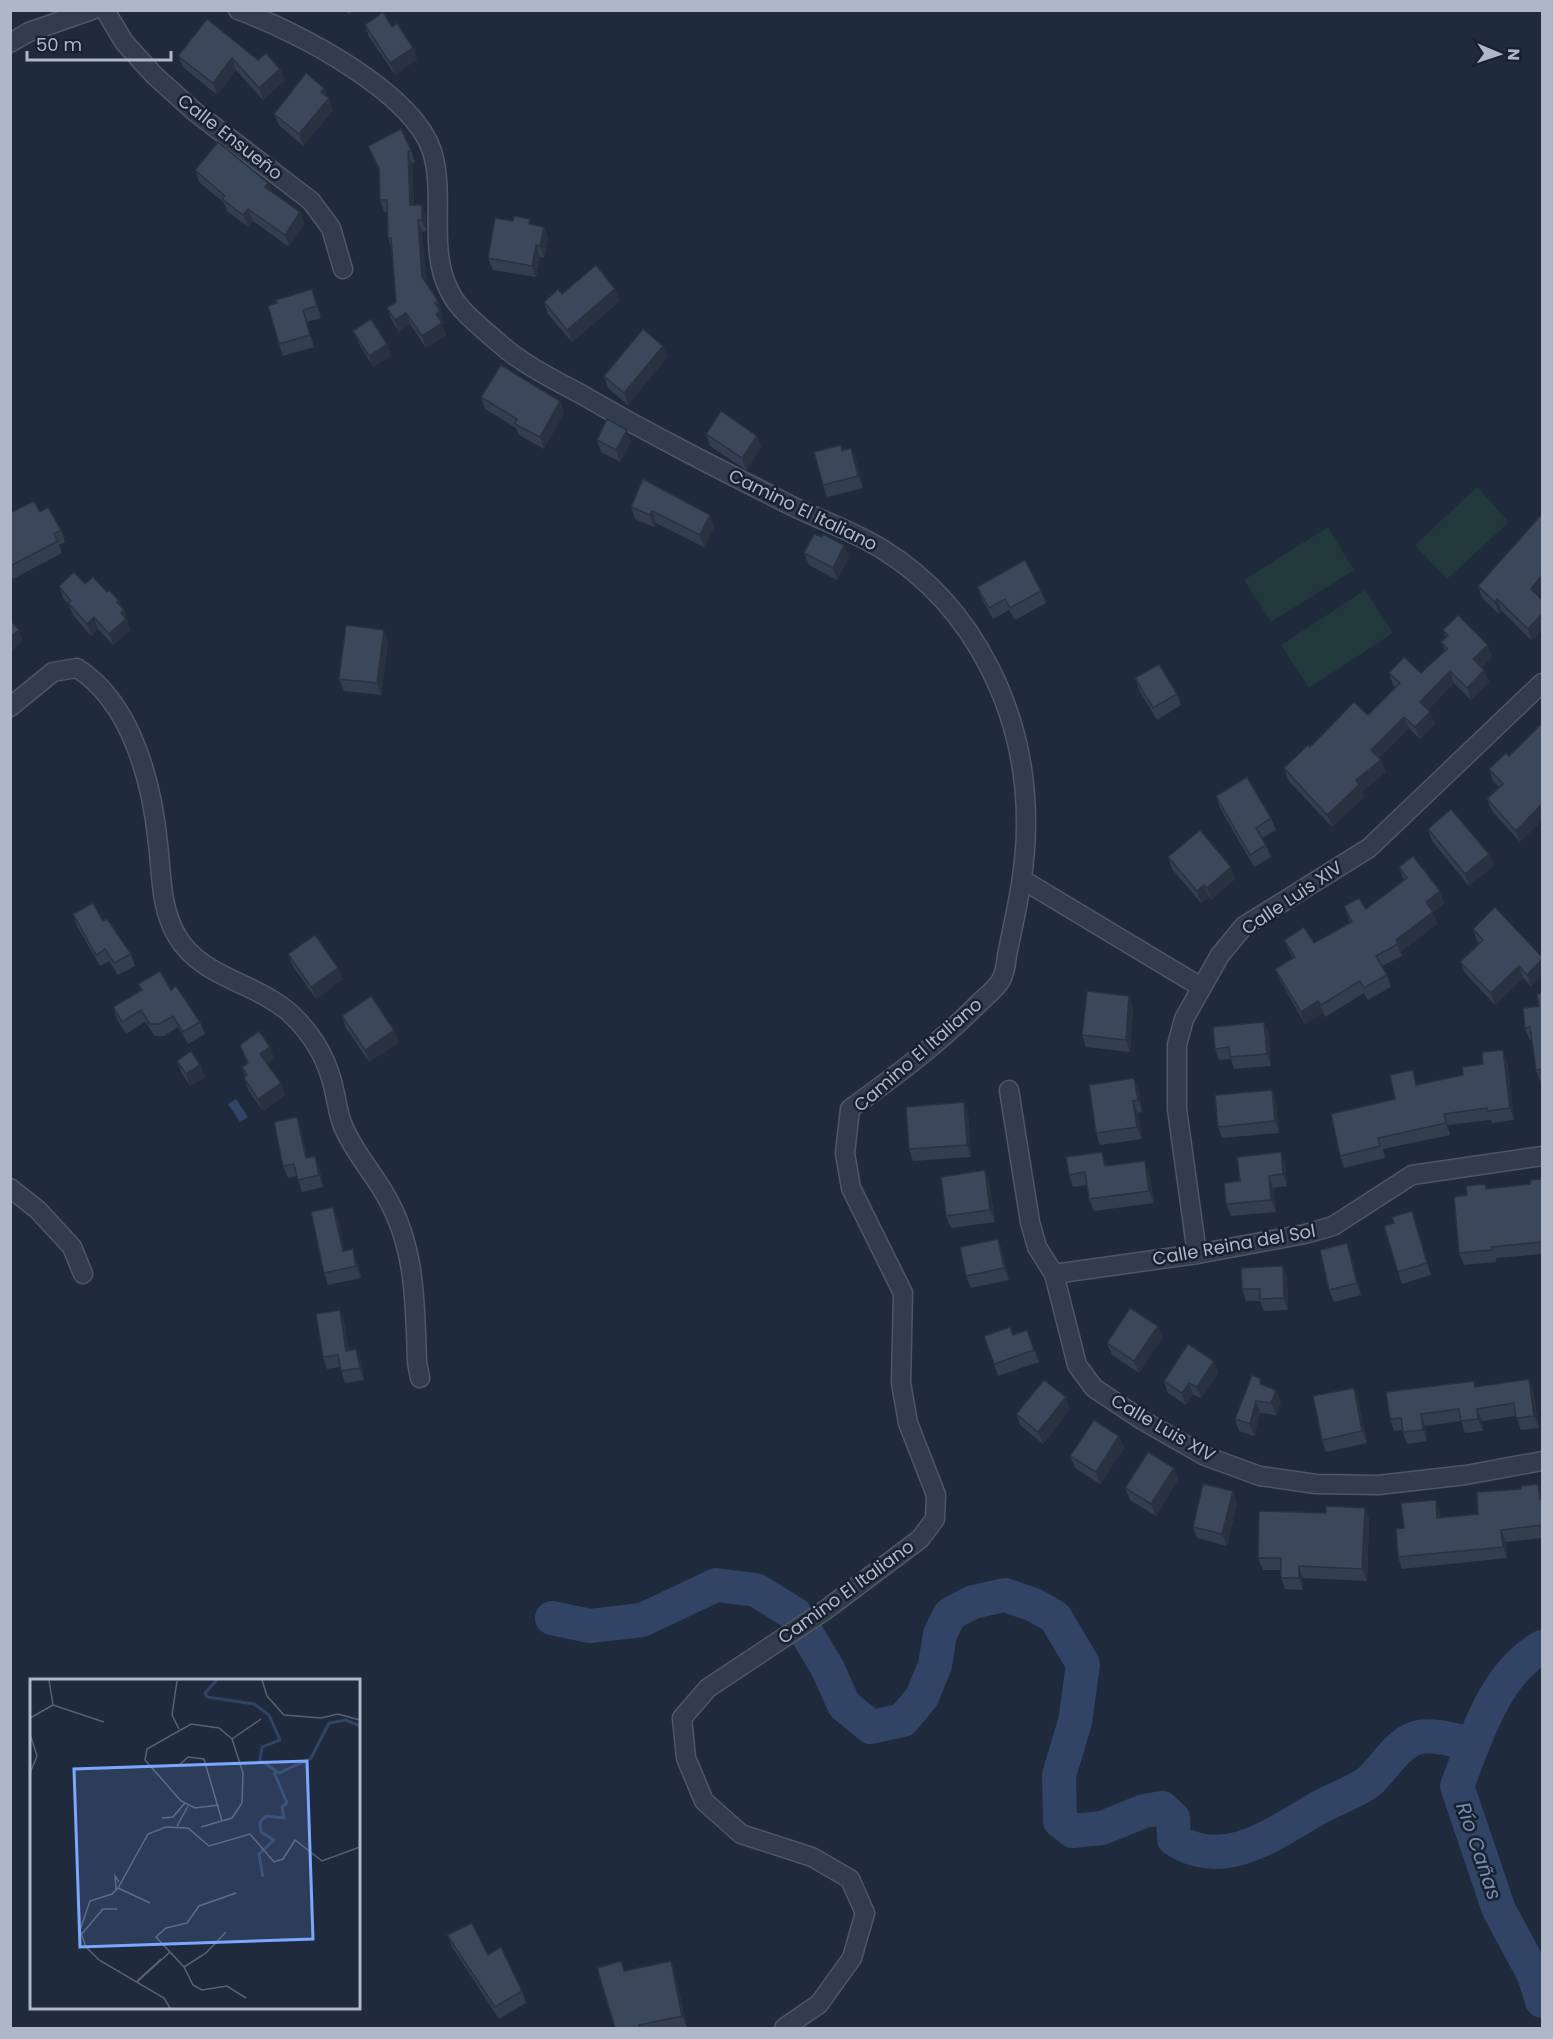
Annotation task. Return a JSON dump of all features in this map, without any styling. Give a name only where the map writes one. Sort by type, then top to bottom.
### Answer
[{"type":"street","points":[[10,43],[29,32],[92,10]]},
{"type":"street","name":"Calle Ensueño","points":[[105,10],[124,42],[154,75],[195,112],[312,201],[331,228],[343,269]]},
{"type":"street","name":"Camino El Italiano","points":[[238,10],[272,24],[358,73],[409,112],[422,129],[435,165],[438,248],[444,279],[451,296],[502,346],[656,436],[794,507],[862,537],[903,564],[939,595],[976,639],[989,663],[1011,723],[1024,784],[1026,849],[1023,880],[1002,980],[966,1017],[921,1056],[850,1109],[845,1154],[851,1188],[903,1293],[901,1383],[908,1423],[936,1495],[935,1519],[920,1539],[824,1611],[708,1688],[682,1718],[686,1758],[704,1801],[741,1834],[812,1857],[850,1879],[865,1913],[852,1958],[819,2004],[784,2028]]},
{"type":"street","points":[[10,707],[53,672],[77,668],[90,676],[115,707],[140,758],[151,794],[156,818],[163,901],[178,938],[201,963],[257,989],[282,1005],[311,1036],[331,1078],[343,1126],[359,1158],[386,1195],[397,1218],[412,1267],[417,1362],[420,1378]]},
{"type":"street","name":"Calle Luis XIV","points":[[1197,1254],[1176,1083],[1177,1045],[1184,1019],[1220,955],[1244,926],[1369,848],[1542,684]]},
{"type":"street","points":[[1023,880],[1201,987]]},
{"type":"street","name":"Calle Luis XIV","points":[[1009,1090],[1030,1222],[1037,1247],[1054,1274],[1077,1365],[1094,1388],[1142,1420],[1205,1456],[1260,1476],[1316,1484],[1368,1485],[1466,1474],[1542,1461]]},
{"type":"street","name":"Calle Reina del Sol","points":[[1054,1274],[1197,1254],[1305,1234],[1333,1226],[1412,1175],[1542,1156]]},
{"type":"street","points":[[10,1188],[38,1210],[72,1247],[83,1274]]},
{"type":"green space","points":[[1477,487],[1509,522],[1447,579],[1415,545]]},
{"type":"green space","points":[[1328,527],[1354,570],[1271,622],[1244,580]]},
{"type":"green space","points":[[1365,590],[1393,633],[1309,688],[1281,645]]},
{"type":"water","points":[[236,1099],[248,1117],[240,1122],[228,1104]]},
{"type":"building","points":[[383,12],[392,27],[397,23],[413,48],[390,63],[365,25]]},
{"type":"building","points":[[207,19],[258,60],[266,53],[280,69],[259,88],[232,58],[213,83],[178,56]]},
{"type":"building","points":[[306,73],[324,88],[321,92],[329,98],[299,134],[274,114]]},
{"type":"building","points":[[401,129],[411,150],[408,152],[410,205],[422,205],[422,220],[418,220],[422,277],[438,301],[435,303],[440,311],[436,314],[442,323],[422,336],[406,313],[395,320],[387,308],[396,302],[391,238],[388,238],[387,200],[380,200],[379,168],[368,146]]},
{"type":"building","points":[[218,142],[268,183],[265,187],[300,212],[285,235],[248,209],[243,215],[222,199],[225,196],[195,170]]},
{"type":"building","points":[[514,216],[530,219],[529,224],[544,227],[540,246],[536,245],[532,266],[488,258],[495,218],[513,221]]},
{"type":"building","points":[[596,265],[615,289],[567,330],[544,302],[558,289],[562,294]]},
{"type":"building","points":[[312,289],[317,306],[303,310],[310,335],[279,344],[268,306],[277,303],[276,300]]},
{"type":"building","points":[[371,319],[387,344],[369,356],[353,331]]},
{"type":"building","points":[[643,329],[663,346],[624,393],[604,376]]},
{"type":"building","points":[[501,365],[560,401],[540,437],[515,424],[517,419],[481,397]]},
{"type":"building","points":[[721,411],[757,436],[742,458],[706,434]]},
{"type":"building","points":[[607,419],[627,430],[616,450],[597,440]]},
{"type":"building","points":[[841,445],[842,451],[851,448],[858,476],[823,485],[814,452]]},
{"type":"building","points":[[643,479],[710,515],[700,535],[652,511],[650,515],[631,507]]},
{"type":"building","points":[[34,501],[40,512],[48,507],[61,530],[54,534],[58,541],[10,566],[10,513]]},
{"type":"building","points":[[1542,514],[1542,575],[1531,589],[1542,600],[1542,614],[1528,629],[1497,599],[1495,602],[1478,586]]},
{"type":"building","points":[[814,534],[822,537],[823,534],[844,545],[833,568],[804,553]]},
{"type":"building","points":[[1025,560],[1041,591],[1010,608],[1005,599],[989,608],[977,587]]},
{"type":"building","points":[[74,572],[85,584],[93,577],[119,601],[117,602],[124,610],[121,613],[126,619],[109,634],[94,617],[87,624],[68,603],[71,601],[59,586]]},
{"type":"building","points":[[1458,615],[1488,645],[1473,659],[1484,670],[1467,688],[1450,671],[1420,702],[1430,712],[1415,727],[1404,717],[1371,750],[1381,760],[1356,780],[1359,785],[1327,815],[1284,768],[1308,745],[1310,747],[1354,702],[1368,715],[1400,683],[1389,673],[1404,657],[1421,673],[1447,649],[1441,642],[1448,636],[1443,630]]},
{"type":"building","points":[[10,620],[19,630],[10,637]]},
{"type":"building","points":[[346,625],[384,630],[377,683],[339,679]]},
{"type":"building","points":[[1159,664],[1177,694],[1153,708],[1135,678]]},
{"type":"building","points":[[1541,724],[1542,804],[1516,831],[1487,799],[1503,784],[1489,769],[1506,753],[1509,756]]},
{"type":"building","points":[[1247,777],[1271,818],[1256,828],[1266,845],[1250,855],[1216,796]]},
{"type":"building","points":[[1451,809],[1489,854],[1465,874],[1428,829]]},
{"type":"building","points":[[1200,830],[1231,867],[1207,888],[1204,885],[1197,891],[1168,857]]},
{"type":"building","points":[[1413,856],[1440,891],[1426,902],[1433,912],[1396,940],[1398,944],[1376,956],[1387,975],[1364,988],[1360,981],[1321,1005],[1318,1001],[1301,1012],[1275,969],[1295,957],[1284,940],[1304,927],[1314,943],[1352,922],[1344,906],[1359,898],[1366,909],[1407,878],[1399,867]]},
{"type":"building","points":[[93,903],[103,921],[107,919],[131,954],[114,963],[105,949],[96,955],[73,914]]},
{"type":"building","points":[[1495,907],[1542,959],[1527,975],[1519,966],[1491,993],[1460,962],[1483,940],[1473,929]]},
{"type":"building","points":[[315,935],[338,968],[311,987],[288,954]]},
{"type":"building","points":[[160,971],[171,990],[176,986],[200,1022],[183,1032],[173,1016],[159,1024],[150,1024],[141,1010],[122,1022],[113,1007],[142,990],[138,984]]},
{"type":"building","points":[[1087,991],[1129,996],[1126,1040],[1082,1035]]},
{"type":"building","points":[[1542,993],[1542,1069],[1536,1070],[1530,1027],[1525,1028],[1523,1008],[1539,1006],[1537,994]]},
{"type":"building","points":[[371,996],[394,1030],[365,1050],[342,1016]]},
{"type":"building","points":[[1264,1022],[1267,1054],[1230,1057],[1229,1047],[1215,1049],[1213,1027]]},
{"type":"building","points":[[259,1031],[270,1047],[260,1054],[281,1083],[258,1099],[244,1078],[247,1075],[242,1067],[248,1063],[240,1045]]},
{"type":"building","points":[[1503,1050],[1510,1108],[1488,1111],[1487,1108],[1444,1114],[1446,1123],[1378,1138],[1380,1146],[1340,1156],[1331,1114],[1395,1099],[1390,1075],[1413,1070],[1416,1085],[1463,1075],[1462,1067],[1483,1064],[1482,1052]]},
{"type":"building","points":[[191,1051],[200,1065],[186,1074],[177,1061]]},
{"type":"building","points":[[1134,1078],[1138,1100],[1133,1101],[1137,1127],[1096,1133],[1089,1085]]},
{"type":"building","points":[[1272,1090],[1275,1121],[1218,1127],[1215,1095]]},
{"type":"building","points":[[964,1102],[967,1145],[909,1149],[906,1107]]},
{"type":"building","points":[[297,1117],[306,1158],[315,1156],[319,1175],[298,1180],[294,1164],[283,1166],[274,1122]]},
{"type":"building","points":[[1102,1152],[1105,1166],[1145,1161],[1149,1191],[1089,1199],[1085,1172],[1069,1175],[1066,1157]]},
{"type":"building","points":[[1281,1152],[1283,1174],[1269,1176],[1271,1200],[1226,1204],[1224,1183],[1240,1181],[1237,1157]]},
{"type":"building","points":[[985,1170],[990,1210],[946,1216],[941,1177]]},
{"type":"building","points":[[1542,1179],[1542,1242],[1459,1253],[1454,1197],[1467,1195],[1466,1186],[1485,1184],[1486,1189],[1530,1184],[1530,1180]]},
{"type":"building","points":[[333,1207],[343,1251],[353,1249],[356,1266],[324,1273],[311,1212]]},
{"type":"building","points":[[1412,1211],[1427,1263],[1398,1272],[1384,1226],[1394,1223],[1392,1217]]},
{"type":"building","points":[[998,1239],[1004,1268],[966,1276],[960,1247]]},
{"type":"building","points":[[1347,1243],[1357,1283],[1329,1290],[1320,1250]]},
{"type":"building","points":[[1283,1266],[1284,1298],[1260,1299],[1260,1289],[1242,1289],[1241,1268]]},
{"type":"building","points":[[1130,1308],[1158,1326],[1134,1361],[1107,1343]]},
{"type":"building","points":[[340,1310],[346,1351],[356,1349],[360,1368],[341,1371],[338,1355],[323,1357],[316,1314]]},
{"type":"building","points":[[1010,1327],[1013,1335],[1027,1330],[1034,1350],[994,1364],[984,1336]]},
{"type":"building","points":[[1188,1344],[1214,1361],[1197,1387],[1189,1383],[1182,1393],[1164,1381]]},
{"type":"building","points":[[1252,1375],[1261,1379],[1260,1384],[1276,1390],[1271,1403],[1256,1401],[1250,1424],[1235,1419]]},
{"type":"building","points":[[1529,1379],[1534,1416],[1516,1418],[1514,1403],[1477,1409],[1478,1419],[1461,1421],[1459,1409],[1421,1414],[1423,1430],[1403,1432],[1401,1418],[1390,1419],[1386,1392],[1474,1381],[1475,1387]]},
{"type":"building","points":[[1044,1380],[1066,1397],[1038,1432],[1016,1414]]},
{"type":"building","points":[[1354,1388],[1362,1431],[1322,1440],[1313,1396]]},
{"type":"building","points":[[1094,1420],[1119,1436],[1096,1472],[1070,1456]]},
{"type":"building","points":[[1148,1452],[1174,1468],[1151,1504],[1125,1488]]},
{"type":"building","points":[[1203,1484],[1233,1491],[1222,1534],[1193,1527]]},
{"type":"building","points":[[1538,1484],[1540,1499],[1542,1499],[1542,1525],[1501,1530],[1503,1547],[1398,1557],[1396,1529],[1404,1528],[1401,1503],[1436,1500],[1437,1518],[1478,1514],[1477,1492],[1521,1489],[1521,1486]]},
{"type":"building","points":[[1326,1506],[1365,1508],[1362,1569],[1299,1566],[1299,1578],[1281,1578],[1281,1558],[1258,1558],[1259,1511],[1326,1513]]},
{"type":"building","points":[[472,1923],[488,1955],[501,1947],[522,1991],[495,2007],[447,1935]]},
{"type":"building","points":[[621,1961],[624,1971],[671,1961],[682,2016],[639,2025],[640,2028],[615,2028],[597,1968]]},
{"type":"waterway","points":[[552,1618],[590,1626],[642,1620],[716,1585],[756,1590],[795,1614],[828,1669],[844,1705],[871,1727],[903,1720],[922,1697],[935,1665],[940,1634],[950,1614],[973,1602],[1005,1595],[1034,1605],[1055,1617],[1083,1664],[1075,1722],[1059,1775],[1060,1821],[1073,1831],[1102,1828],[1144,1811],[1162,1808],[1173,1818],[1174,1839],[1193,1848],[1212,1852],[1231,1850],[1268,1837],[1361,1787],[1372,1779],[1400,1748],[1418,1737],[1450,1739],[1473,1744]]},
{"type":"waterway","name":"Río Cañas","points":[[1542,1647],[1525,1659],[1499,1690],[1480,1728],[1457,1786],[1499,1910],[1534,1975],[1542,2001]]}]
